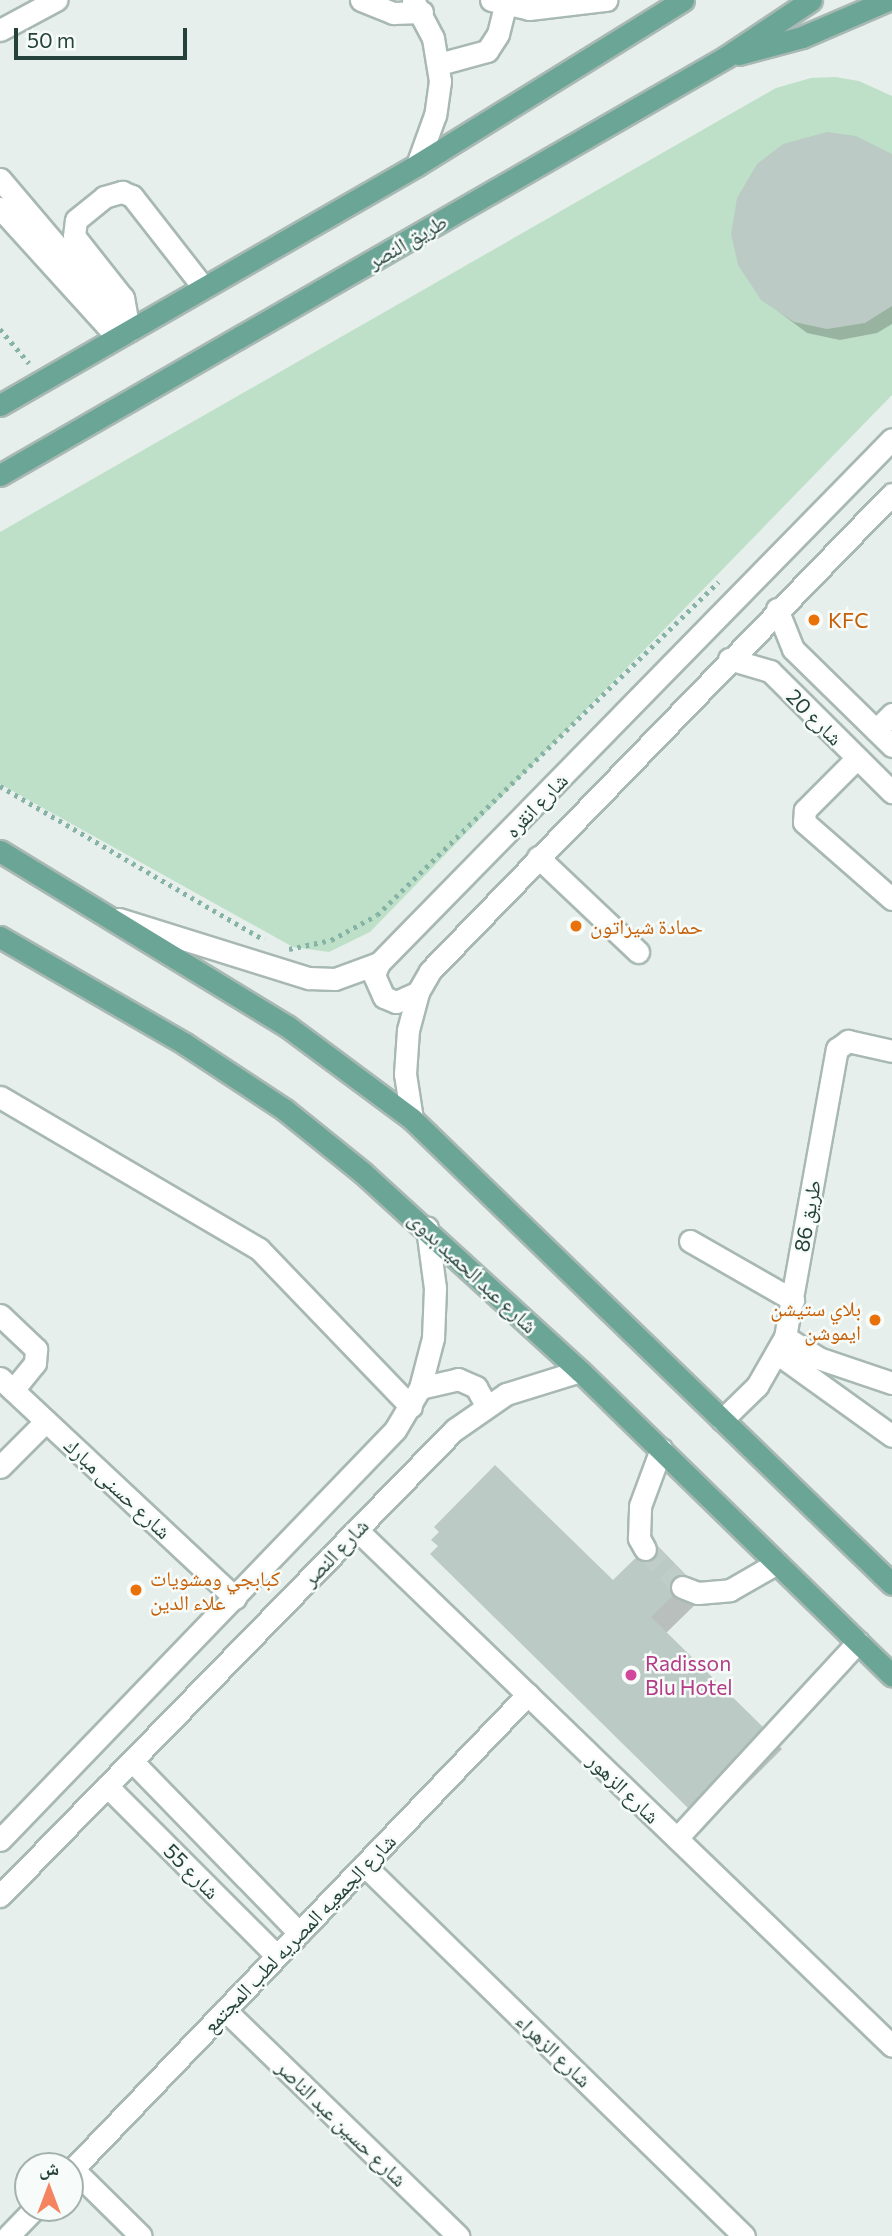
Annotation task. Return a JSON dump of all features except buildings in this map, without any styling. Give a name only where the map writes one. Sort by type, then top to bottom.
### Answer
[{"type":"main road","points":[[0,405],[417,165],[683,0]]},
{"type":"main road","name":"طريق النصر","points":[[0,475],[726,57],[811,0]]},
{"type":"main road","points":[[726,57],[802,37],[888,0]]},
{"type":"main road","points":[[0,851],[287,1026],[412,1119],[892,1584]]},
{"type":"main road","name":"شارع عبد الحميد بدوى","points":[[0,937],[185,1044],[285,1110],[426,1228],[580,1371],[892,1675]]},
{"type":"street","points":[[0,30],[56,0]]},
{"type":"street","points":[[361,0],[393,13],[418,6],[439,64],[436,106],[417,165]]},
{"type":"street","points":[[439,64],[487,51],[498,34],[498,3],[557,9],[606,0]]},
{"type":"street","points":[[0,179],[123,334]]},
{"type":"street","points":[[123,334],[123,298],[74,236],[76,220],[104,197],[122,192],[132,196],[203,288]]},
{"type":"street","points":[[0,208],[123,334]]},
{"type":"street","name":"شارع انقره","points":[[103,913],[309,978],[335,979],[379,963],[892,439]]},
{"type":"street","name":"شارع انقره","points":[[412,1119],[406,1052],[418,992],[443,955],[777,609],[892,494]]},
{"type":"street","name":"شارع 20","points":[[777,609],[793,649],[888,741]]},
{"type":"street","name":"شارع 20","points":[[729,659],[770,671],[892,792]]},
{"type":"street","points":[[888,741],[892,714]]},
{"type":"street","points":[[857,758],[804,810],[804,822],[892,899]]},
{"type":"street","points":[[538,857],[638,952]]},
{"type":"street","points":[[379,963],[374,975],[384,997],[396,1002],[418,992]]},
{"type":"street","name":"طريق 86","points":[[722,1420],[757,1386],[781,1346],[793,1300],[837,1049],[848,1041],[892,1051]]},
{"type":"street","points":[[0,1097],[259,1249],[415,1397],[458,1379],[476,1387],[486,1405]]},
{"type":"street","name":"شارع النصر","points":[[0,1840],[379,1450],[415,1397],[435,1313],[426,1228]]},
{"type":"street","points":[[691,1241],[793,1300]]},
{"type":"street","points":[[0,1315],[36,1349],[35,1363],[6,1384]]},
{"type":"street","points":[[781,1346],[892,1383]]},
{"type":"street","points":[[781,1346],[892,1436]]},
{"type":"street","name":"شارع النصر","points":[[0,1896],[454,1430],[486,1405],[527,1385],[580,1371]]},
{"type":"street","name":"شارع حسنى مبارك","points":[[6,1384],[235,1598]]},
{"type":"street","points":[[0,1467],[46,1421]]},
{"type":"street","points":[[645,1549],[639,1538],[640,1506],[661,1449]]},
{"type":"street","name":"شارع الزهور","points":[[357,1530],[892,2046]]},
{"type":"street","points":[[682,1587],[706,1593],[730,1590],[777,1563]]},
{"type":"street","points":[[677,1838],[858,1642]]},
{"type":"street","name":"شارع الجمعيه المصريه لطب المجتمع","points":[[84,2156],[528,1694]]},
{"type":"street","name":"شارع 55","points":[[132,1761],[299,1933]]},
{"type":"street","name":"شارع 55","points":[[107,1786],[277,1956]]},
{"type":"street","name":"شارع الزهراء","points":[[364,1865],[744,2236]]},
{"type":"street","name":"شارع حسين عبد الناصر","points":[[225,2010],[458,2236]]},
{"type":"street","points":[[84,2183],[135,2234]]},
{"type":"street","points":[[8,2236],[22,2222]]},
{"type":"path","points":[[0,329],[44,380]]},
{"type":"path","points":[[283,950],[331,940],[377,915],[723,577]]},
{"type":"path","points":[[0,786],[271,944]]},
{"type":"green space","points":[[835,77],[859,81],[892,96],[892,395],[370,932],[329,952],[293,947],[0,784],[0,532],[776,88],[811,78]]},
{"type":"tunnel","points":[[645,1549],[682,1587]]},
{"type":"place","name":"KFC","points":[[814,620]]},
{"type":"place","name":"حمادة شيراتون","points":[[576,926]]},
{"type":"place","name":"بلاي ستيشن ايموشن","points":[[875,1320]]},
{"type":"place","name":"كبابجي ومشويات علاء الدين","points":[[136,1590]]},
{"type":"place","name":"Radisson Blu Hotel","points":[[631,1675]]}]
